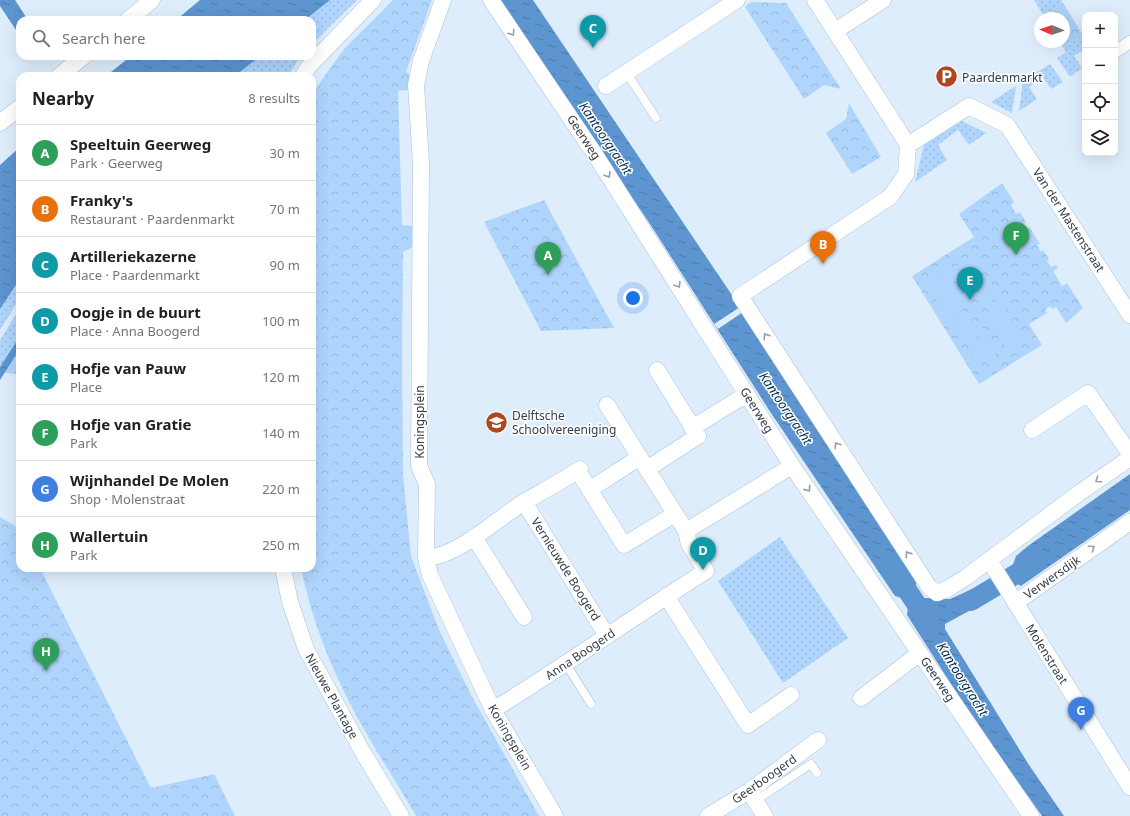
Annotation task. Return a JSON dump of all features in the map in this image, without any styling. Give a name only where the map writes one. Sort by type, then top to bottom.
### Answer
[{"type":"street","points":[[133,16],[152,0]]},
{"type":"street","points":[[316,59],[373,0]]},
{"type":"street","name":"Koningsplein","points":[[443,0],[421,61],[416,85],[421,163],[418,466],[427,484],[426,558],[430,575],[493,710],[555,816]]},
{"type":"street","name":"Geerweg","points":[[491,0],[586,140],[792,466],[1031,816]]},
{"type":"street","points":[[606,86],[737,0]]},
{"type":"street","points":[[815,0],[908,146],[906,174],[890,197],[740,296],[929,587],[937,593],[965,578],[1130,458]]},
{"type":"street","points":[[835,31],[883,0]]},
{"type":"street","points":[[1118,50],[1130,42]]},
{"type":"street","points":[[64,72],[79,60]]},
{"type":"street","points":[[305,72],[315,60]]},
{"type":"street","name":"Van der Mastenstraat","points":[[908,146],[968,106],[1007,125],[1130,315]]},
{"type":"street","points":[[0,123],[16,110]]},
{"type":"street","points":[[589,490],[698,436],[657,370]]},
{"type":"street","points":[[1032,430],[1088,393],[1130,454]]},
{"type":"street","points":[[692,428],[747,394]]},
{"type":"street","name":"Anna Boogerd","points":[[493,710],[566,664],[666,596],[706,571],[689,544],[686,531],[607,405]]},
{"type":"street","points":[[686,531],[792,466]]},
{"type":"street","points":[[426,558],[434,558],[453,550],[524,502],[579,470],[589,490],[624,545],[675,514]]},
{"type":"street","name":"Vernieuwde Boogerd","points":[[524,502],[607,636]]},
{"type":"street","name":"Verwersdijk","points":[[989,560],[1012,598],[1130,522]]},
{"type":"street","points":[[474,537],[524,617]]},
{"type":"street","name":"Nieuwe Plantage","points":[[284,572],[290,602],[306,649],[362,751],[401,816]]},
{"type":"street","points":[[666,596],[748,724],[791,695]]},
{"type":"street","name":"Molenstraat","points":[[1012,598],[1130,788]]},
{"type":"street","points":[[861,698],[920,653]]},
{"type":"street","name":"Geerboogerd","points":[[708,816],[752,796],[818,740]]},
{"type":"street","points":[[752,796],[765,816]]},
{"type":"lane","points":[[626,72],[656,118]]},
{"type":"lane","points":[[566,664],[590,704]]},
{"type":"lane","points":[[752,796],[811,764],[817,773]]},
{"type":"green space","points":[[330,0],[357,0],[316,40],[316,16],[310,16]]},
{"type":"green space","points":[[393,0],[432,0],[406,72],[411,75],[409,90],[398,91],[402,225],[413,226],[414,242],[411,248],[403,252],[403,475],[411,556],[439,630],[471,695],[539,816],[416,816],[361,724],[345,694],[322,641],[305,587],[302,572],[316,572],[316,89],[345,48]]},
{"type":"green space","points":[[1034,0],[1061,0],[1063,3],[1050,12],[1041,12]]},
{"type":"green space","points":[[751,2],[786,3],[841,89],[824,85],[804,99],[745,7]]},
{"type":"green space","points":[[1063,3],[1069,12],[1050,12]]},
{"type":"green space","points":[[1070,14],[1082,33],[1082,36],[1070,44]]},
{"type":"green space","points":[[1082,36],[1082,51],[1074,56],[1082,68],[1070,77],[1057,58],[1066,52],[1064,48],[1070,48],[1070,44]]},
{"type":"green space","points":[[255,60],[298,60],[291,72],[240,72]]},
{"type":"green space","points":[[1050,64],[1063,82],[1051,89],[1043,77],[1029,87],[1037,99],[1019,111],[1023,81]]},
{"type":"green space","points":[[1016,86],[1012,113],[991,102]]},
{"type":"green space","points":[[849,103],[881,157],[852,174],[826,133],[846,119]]},
{"type":"green space","points":[[962,121],[986,133],[969,145],[958,130],[938,145],[947,160],[915,182],[924,145]]},
{"type":"green space","points":[[1002,183],[1014,202],[1011,205],[1016,214],[1020,212],[1026,222],[1023,224],[1026,229],[1030,228],[1040,244],[1037,245],[1041,252],[1043,250],[1049,259],[1047,261],[1051,267],[1056,265],[1058,268],[1053,271],[1062,286],[1067,283],[1083,308],[1066,323],[1056,307],[1052,309],[1050,306],[1045,310],[1047,313],[1029,324],[1042,345],[979,384],[912,276],[974,237],[959,214]]},
{"type":"green space","points":[[544,200],[614,328],[541,331],[484,222]]},
{"type":"green space","points":[[972,255],[983,273],[964,285],[953,267]]},
{"type":"green space","points":[[947,271],[958,289],[937,302],[926,284]]},
{"type":"green space","points":[[985,277],[996,293],[983,302],[979,296],[973,300],[967,289]]},
{"type":"green space","points":[[16,285],[16,304],[0,330],[0,309]]},
{"type":"green space","points":[[959,293],[966,304],[961,307],[965,314],[950,323],[939,306]]},
{"type":"green space","points":[[999,298],[1010,316],[993,327],[986,317],[990,314],[985,306]]},
{"type":"green space","points":[[16,314],[16,342],[0,367],[0,340]]},
{"type":"green space","points":[[967,318],[972,326],[979,322],[985,332],[964,345],[953,327]]},
{"type":"green space","points":[[1012,321],[1023,338],[1006,349],[996,332]]},
{"type":"green space","points":[[986,338],[996,355],[979,366],[968,349]]},
{"type":"green space","points":[[16,355],[16,374],[5,373]]},
{"type":"green space","points":[[0,517],[16,527],[16,572],[42,572],[151,788],[214,774],[235,816],[0,816]]},
{"type":"green space","points":[[780,537],[848,638],[783,683],[718,581]]},
{"type":"water","points":[[0,0],[15,0],[25,16],[16,16],[16,30],[0,6]]},
{"type":"water","points":[[200,0],[330,0],[310,16],[181,16]]},
{"type":"water","points":[[499,0],[533,0],[740,307],[917,580],[915,589],[902,598],[895,596],[771,413],[650,224]]},
{"type":"water","points":[[126,60],[255,60],[240,72],[111,72]]},
{"type":"water","points":[[16,151],[16,285],[0,309],[0,165]]},
{"type":"water","points":[[16,342],[16,355],[0,380],[0,367]]},
{"type":"water","points":[[1130,474],[1130,510],[1021,586],[1016,583],[1010,573],[1016,556]]},
{"type":"water","points":[[981,585],[992,585],[998,594],[945,624],[945,629],[1029,765],[1064,816],[1042,816],[967,709],[907,615],[908,607],[921,598],[950,599]]},
{"type":"pier","points":[[740,307],[743,312],[718,329],[714,324]]},
{"type":"waterway","points":[[971,601],[1036,562]]},
{"type":"waterway","name":"Kantoorgracht","points":[[894,570],[930,625]]},
{"type":"place","name":"Artilleriekazerne","points":[[593,48]]},
{"type":"place","name":"Paardenmarkt","points":[[946,77]]},
{"type":"place","name":"Hofje van Gratie","points":[[1016,255]]},
{"type":"place","name":"Franky's","points":[[823,264]]},
{"type":"place","name":"Speeltuin Geerweg","points":[[548,275]]},
{"type":"place","name":"Hofje van Pauw","points":[[970,300]]},
{"type":"place","name":"Delftsche Schoolvereeniging","points":[[496,422]]},
{"type":"place","name":"Oogje in de buurt","points":[[703,570]]},
{"type":"place","name":"Wallertuin","points":[[46,671]]},
{"type":"place","name":"Wijnhandel De Molen","points":[[1081,730]]}]
